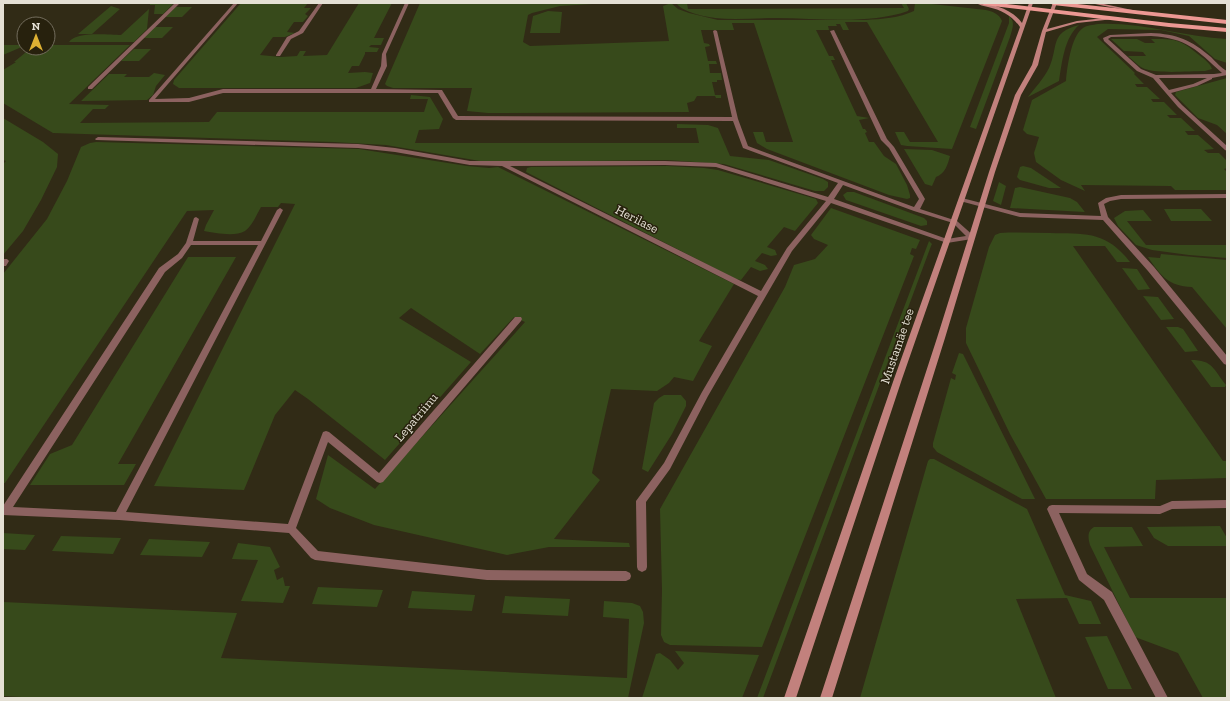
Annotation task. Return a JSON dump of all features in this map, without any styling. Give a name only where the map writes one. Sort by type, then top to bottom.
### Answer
[{"type":"main road","points":[[978,3],[1009,13],[1018,19],[1022,27]]},
{"type":"main road","points":[[984,3],[1030,6],[1052,11],[1226,30]]},
{"type":"main road","points":[[826,698],[941,338],[981,205],[1018,95],[1035,65],[1044,31],[1054,3],[1227,22]]},
{"type":"main road","points":[[1092,3],[1162,15]]},
{"type":"main road","name":"Mustamäe tee","points":[[790,698],[947,240],[955,222],[976,156],[1030,6]]},
{"type":"main road","points":[[1044,31],[1077,22],[1114,18]]},
{"type":"street","points":[[90,88],[178,3]]},
{"type":"street","points":[[236,3],[151,101],[189,100],[223,91],[440,90],[456,118],[735,119]]},
{"type":"street","points":[[278,55],[289,38],[301,32],[321,3]]},
{"type":"street","points":[[373,90],[384,66],[384,54],[407,3]]},
{"type":"street","points":[[715,31],[735,119],[745,147],[916,210],[955,222],[972,237]]},
{"type":"street","points":[[832,31],[884,140],[891,147],[922,199],[916,210]]},
{"type":"street","points":[[1214,76],[1155,77],[1139,70],[1105,38],[1110,36],[1166,36],[1178,38],[1189,42],[1226,73]]},
{"type":"street","points":[[1167,92],[1195,85],[1214,76],[1226,73]]},
{"type":"street","points":[[1155,77],[1180,106],[1227,149]]},
{"type":"street","points":[[98,138],[358,146],[395,150],[470,163],[665,163],[716,165],[830,200],[947,240],[972,237]]},
{"type":"street","name":"Herilase","points":[[502,164],[762,296]]},
{"type":"street","points":[[642,567],[641,501],[667,466],[705,394],[789,250],[830,200],[841,183]]},
{"type":"street","points":[[1227,196],[1121,197],[1108,199],[1101,203],[1105,218],[1151,269],[1227,362]]},
{"type":"street","points":[[962,200],[1020,215],[1105,218]]},
{"type":"street","points":[[119,516],[280,210]]},
{"type":"street","points":[[4,510],[162,270],[180,256],[189,243],[196,219]]},
{"type":"street","points":[[189,243],[263,244]]},
{"type":"street","name":"Lepatriinu","points":[[291,529],[326,435],[380,479],[518,319]]},
{"type":"street","points":[[1162,698],[1108,596],[1083,576],[1052,509],[1160,510],[1172,505],[1227,504]]},
{"type":"street","points":[[4,510],[119,516],[291,529],[315,555],[487,575],[626,576]]},
{"type":"green space","points":[[150,3],[174,3],[163,14],[154,14],[155,5],[150,5]]},
{"type":"green space","points":[[241,3],[308,3],[304,8],[311,8],[305,14],[308,16],[303,22],[294,22],[287,32],[295,33],[285,37],[273,37],[260,55],[281,57],[297,56],[300,51],[306,51],[303,56],[327,55],[359,3],[392,3],[374,38],[384,38],[381,45],[371,45],[369,47],[379,48],[377,52],[365,52],[359,66],[352,66],[348,73],[373,73],[370,83],[356,88],[179,88],[173,84],[174,80]]},
{"type":"green space","points":[[420,3],[609,3],[560,6],[528,15],[523,42],[530,46],[669,41],[663,6],[671,3],[678,9],[689,13],[718,20],[866,20],[896,17],[914,11],[915,3],[923,3],[986,10],[996,14],[1002,21],[952,149],[901,145],[895,132],[904,132],[910,142],[938,142],[867,22],[845,22],[849,30],[843,30],[840,24],[836,24],[837,26],[828,26],[829,30],[816,30],[829,56],[833,56],[835,60],[831,60],[857,116],[869,118],[859,120],[863,129],[867,132],[865,133],[869,142],[874,142],[884,156],[896,164],[907,185],[910,198],[907,199],[889,195],[767,149],[757,143],[753,132],[763,132],[766,142],[793,142],[754,23],[732,23],[734,30],[701,30],[704,43],[709,44],[710,46],[705,47],[708,61],[716,61],[717,64],[709,64],[710,73],[721,73],[722,80],[712,82],[715,95],[721,95],[721,98],[716,98],[715,96],[697,96],[694,101],[687,103],[689,112],[488,113],[467,111],[472,88],[393,88],[385,84]]},
{"type":"green space","points":[[676,3],[687,3],[688,9],[904,8],[901,3],[906,3],[909,9],[908,11],[876,18],[843,20],[777,18],[730,19],[694,14]]},
{"type":"green space","points":[[111,6],[120,9],[92,34],[78,34]]},
{"type":"green space","points":[[176,7],[192,7],[182,17],[165,17]]},
{"type":"green space","points":[[149,9],[147,29],[134,42],[69,42],[79,36],[86,35],[121,35]]},
{"type":"green space","points":[[548,11],[562,12],[560,33],[530,33],[533,16]]},
{"type":"green space","points":[[1009,16],[1013,23],[1010,37],[976,129],[970,127],[1009,23]]},
{"type":"green space","points":[[1098,24],[1131,25],[1147,27],[1195,36],[1227,39],[1227,63],[1215,59],[1189,36],[1161,30],[1108,29],[1097,37],[1135,73],[1134,74],[1144,84],[1135,84],[1137,87],[1147,87],[1160,99],[1151,99],[1153,102],[1164,102],[1177,115],[1167,115],[1170,118],[1181,118],[1195,131],[1185,131],[1188,135],[1198,135],[1214,149],[1204,150],[1208,153],[1219,153],[1227,161],[1227,168],[1224,169],[1227,172],[1227,190],[1175,190],[1171,186],[1081,185],[1085,191],[1061,180],[1036,162],[1034,153],[1039,137],[1027,134],[1023,130],[1032,100],[1066,81],[1070,53],[1075,38],[1083,28]]},
{"type":"green space","points":[[1079,25],[1074,30],[1064,51],[1059,81],[1028,97],[1049,68],[1056,41],[1059,36],[1070,28]]},
{"type":"green space","points":[[155,27],[173,27],[162,38],[143,38]]},
{"type":"green space","points":[[1111,39],[1137,39],[1145,43],[1155,43],[1151,39],[1177,41],[1187,46],[1207,61],[1212,69],[1205,71],[1175,72],[1151,71],[1138,65],[1128,56],[1146,56],[1143,52],[1124,51]]},
{"type":"green space","points":[[3,45],[16,45],[16,49],[3,55]]},
{"type":"green space","points":[[56,45],[130,45],[69,104],[109,105],[105,109],[93,109],[80,123],[209,122],[217,112],[424,112],[428,99],[410,99],[411,95],[430,97],[443,119],[439,129],[419,130],[415,143],[699,143],[696,128],[677,128],[677,124],[708,125],[718,128],[730,156],[769,160],[823,179],[828,182],[828,187],[824,191],[815,191],[724,164],[667,160],[480,161],[386,145],[53,133],[3,103],[3,70],[16,62],[14,62],[21,56],[56,56]]},
{"type":"green space","points":[[134,49],[151,49],[139,61],[121,61]]},
{"type":"green space","points":[[154,73],[165,75],[156,86],[153,95],[147,100],[81,101],[109,74],[127,74],[124,77],[149,77]]},
{"type":"green space","points":[[1227,78],[1227,134],[1217,125],[1198,118],[1175,95],[1176,92]]},
{"type":"green space","points":[[3,118],[43,142],[58,154],[57,167],[41,200],[23,231],[3,255],[3,164],[6,161],[3,160]]},
{"type":"green space","points":[[96,142],[359,149],[467,166],[489,168],[498,167],[734,284],[699,341],[712,346],[693,381],[674,377],[669,383],[657,391],[611,389],[592,473],[600,480],[554,539],[629,543],[630,547],[549,547],[507,555],[374,525],[330,508],[316,499],[328,455],[375,489],[525,322],[514,317],[480,354],[411,308],[399,318],[471,362],[385,460],[295,390],[275,415],[244,490],[154,486],[295,204],[281,203],[278,207],[261,207],[248,229],[236,234],[204,231],[214,210],[187,211],[5,483],[3,483],[3,274],[47,219],[67,181],[81,147]]},
{"type":"green space","points":[[904,149],[932,150],[950,156],[946,168],[942,174],[936,177],[932,186],[925,184]]},
{"type":"green space","points":[[667,166],[718,170],[816,199],[818,203],[795,231],[784,227],[767,247],[775,250],[777,255],[771,256],[762,253],[755,261],[765,265],[768,269],[760,271],[751,267],[741,280],[736,279],[526,172],[527,168],[531,167]]},
{"type":"green space","points":[[1023,166],[1031,168],[1061,188],[1049,188],[1020,180],[1017,177],[1020,167]]},
{"type":"green space","points":[[999,182],[1006,186],[1001,205],[993,201]]},
{"type":"green space","points":[[1020,187],[1070,198],[1077,202],[1085,212],[1010,208],[1015,188]]},
{"type":"green space","points":[[847,192],[854,192],[924,218],[927,221],[927,225],[921,226],[846,200],[843,195]]},
{"type":"green space","points":[[831,208],[920,240],[916,249],[912,248],[910,254],[914,256],[762,647],[670,645],[664,642],[661,635],[662,590],[660,509],[785,287],[794,265],[815,259],[828,245],[814,239],[811,235]]},
{"type":"green space","points":[[1164,209],[1201,209],[1212,221],[1171,221]]},
{"type":"green space","points":[[1143,210],[1152,221],[1127,221],[1146,245],[1227,245],[1227,258],[1152,250],[1136,245],[1118,226],[1114,218],[1125,211]]},
{"type":"green space","points":[[1000,233],[1085,234],[1104,239],[1121,252],[1130,262],[1117,262],[1105,246],[1073,246],[1223,461],[1227,461],[1227,478],[1156,480],[1155,499],[1046,499],[1010,434],[966,343],[966,328],[989,247],[995,235]]},
{"type":"green space","points":[[929,241],[932,244],[763,698],[757,698]]},
{"type":"green space","points":[[1161,254],[1227,260],[1227,329],[1192,287],[1177,285],[1161,275],[1148,257],[1160,258]]},
{"type":"green space","points":[[188,257],[236,257],[118,464],[136,464],[124,485],[30,485],[50,454],[72,445]]},
{"type":"green space","points":[[1122,268],[1137,269],[1150,289],[1138,290]]},
{"type":"green space","points":[[1143,296],[1158,297],[1174,319],[1161,320]]},
{"type":"green space","points":[[1166,327],[1178,327],[1183,329],[1198,351],[1185,352]]},
{"type":"green space","points":[[959,353],[963,354],[1035,499],[1022,499],[937,452],[933,447],[951,378],[955,380],[956,375],[952,373]]},
{"type":"green space","points":[[1191,360],[1198,360],[1212,366],[1226,385],[1225,387],[1211,387]]},
{"type":"green space","points":[[664,395],[681,395],[686,401],[686,406],[672,434],[648,472],[642,469],[654,403]]},
{"type":"green space","points":[[930,459],[934,459],[1027,509],[1065,595],[1091,601],[1101,624],[1079,624],[1067,598],[1016,599],[1056,698],[860,698],[928,461]]},
{"type":"green space","points":[[1220,526],[1227,538],[1227,546],[1168,546],[1154,538],[1147,527]]},
{"type":"green space","points":[[1094,527],[1132,527],[1143,546],[1104,547],[1130,598],[1227,598],[1227,698],[1203,698],[1178,653],[1135,637],[1090,545],[1089,535],[1090,531]]},
{"type":"green space","points":[[3,533],[35,535],[25,550],[3,549]]},
{"type":"green space","points":[[61,536],[121,538],[113,554],[52,551]]},
{"type":"green space","points":[[149,539],[210,542],[202,557],[140,555]]},
{"type":"green space","points":[[238,543],[270,547],[280,567],[274,570],[277,580],[283,577],[285,586],[290,586],[283,603],[241,601],[258,560],[232,559]]},
{"type":"green space","points":[[318,587],[383,590],[377,607],[312,604]]},
{"type":"green space","points":[[412,591],[475,595],[472,611],[408,608]]},
{"type":"green space","points":[[505,596],[570,599],[568,616],[502,613]]},
{"type":"green space","points":[[604,601],[632,603],[640,606],[643,612],[644,623],[628,698],[39,698],[3,696],[3,602],[237,613],[221,658],[627,678],[629,619],[603,617]]},
{"type":"green space","points":[[1107,636],[1132,689],[1108,689],[1085,637]]},
{"type":"green space","points":[[675,651],[759,655],[742,698],[642,698],[656,654],[660,653],[670,660],[678,670],[684,663]]}]
